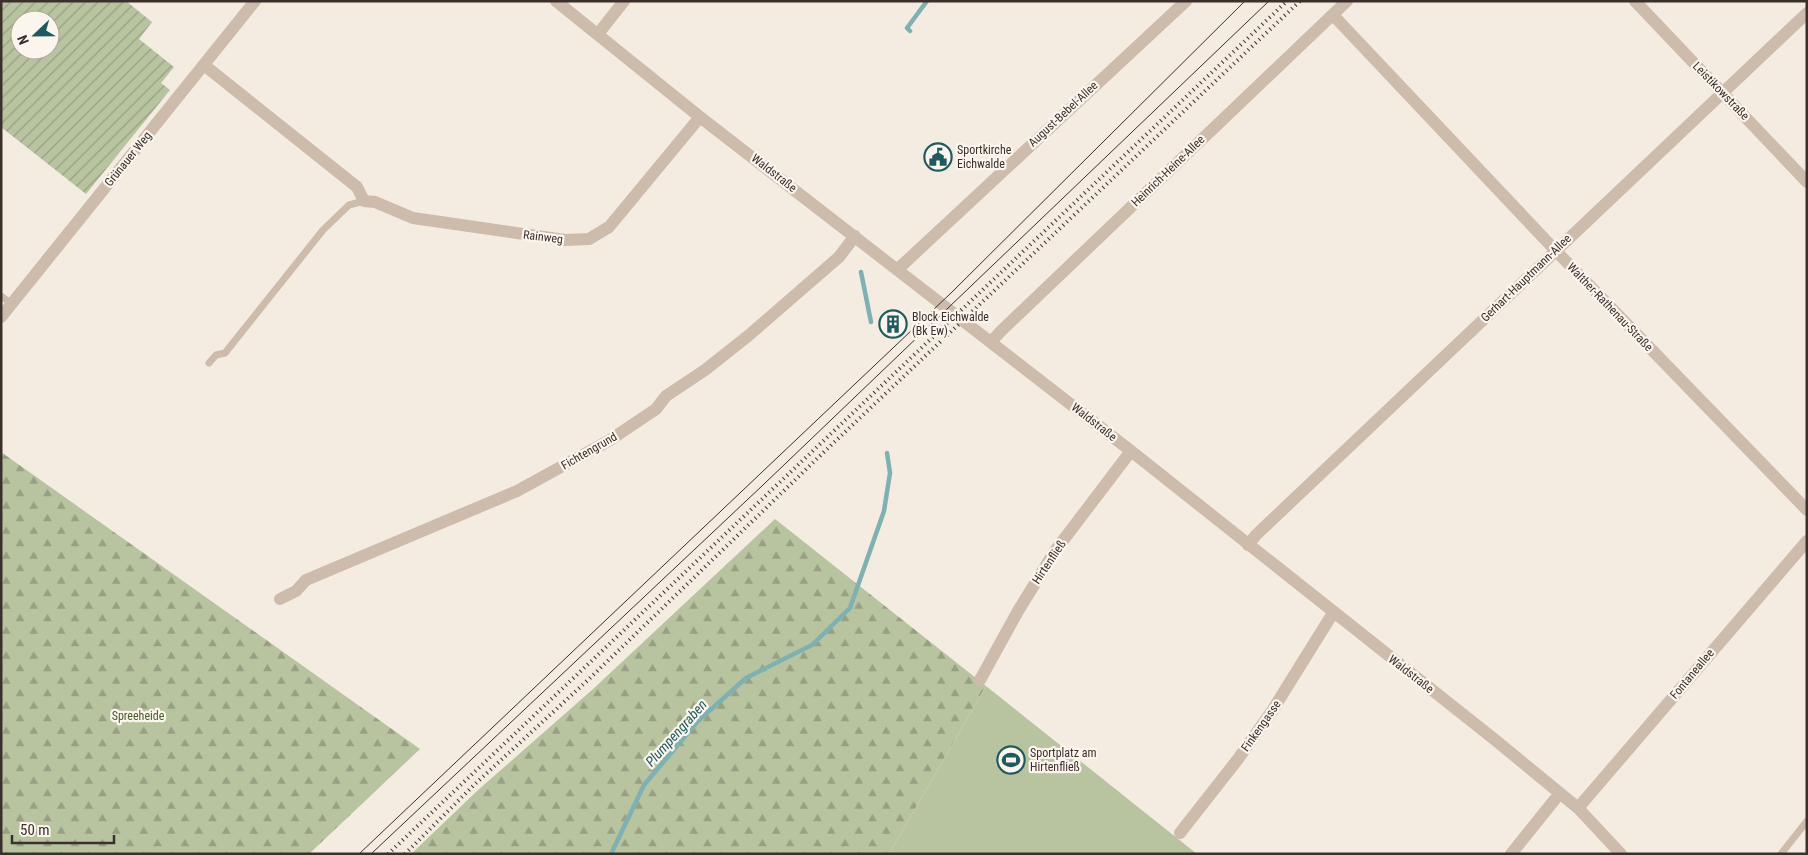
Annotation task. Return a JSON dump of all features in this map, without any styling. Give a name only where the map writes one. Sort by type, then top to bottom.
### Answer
[{"type":"street","name":"Grünauer Weg","points":[[1,317],[255,1]]},
{"type":"street","name":"Waldstraße","points":[[556,1],[700,117],[1131,451],[1560,793],[1578,808],[1621,854]]},
{"type":"street","points":[[598,34],[624,1]]},
{"type":"street","name":"August-Bebel-Allee","points":[[898,269],[1186,1]]},
{"type":"street","name":"Heinrich-Heine-Allee","points":[[991,342],[1347,1]]},
{"type":"street","name":"Leistikowstraße","points":[[1635,1],[1807,182]]},
{"type":"street","name":"Gerhart-Hauptmann-Allee","points":[[1248,545],[1256,535],[1555,250],[1807,13]]},
{"type":"street","name":"Walther-Rathenau-Straße","points":[[1333,15],[1555,250],[1807,510]]},
{"type":"street","points":[[204,65],[357,187],[364,201]]},
{"type":"street","name":"Rainweg","points":[[364,201],[375,202],[413,218],[565,240],[588,239],[609,228],[700,117]]},
{"type":"street","name":"Fichtengrund","points":[[280,599],[296,591],[306,580],[517,491],[610,440],[656,409],[666,396],[705,370],[748,336],[838,257],[855,236]]},
{"type":"street","name":"Hirtenfließ","points":[[980,680],[1018,611],[1056,551],[1131,451]]},
{"type":"street","name":"Fontaneallee","points":[[1578,808],[1807,542]]},
{"type":"street","name":"Finkengasse","points":[[1180,833],[1258,731],[1333,613]]},
{"type":"street","points":[[1511,854],[1560,793]]},
{"type":"lane","points":[[209,363],[216,355],[225,353],[323,230],[349,204],[364,201]]},
{"type":"lane","points":[[1,296],[12,304]]},
{"type":"lane","points":[[1781,854],[1807,821]]},
{"type":"green space","points":[[1,1],[126,1],[152,22],[139,39],[174,67],[161,83],[170,90],[86,194],[1,127]]},
{"type":"green space","name":"Spreeheide","points":[[1,452],[420,749],[309,854],[1,854]]},
{"type":"green space","points":[[775,519],[986,686],[889,854],[411,854],[477,791],[592,690]]},
{"type":"green space","name":"Sportplatz am Hirtenfließ","points":[[986,686],[1197,854],[889,854]]},
{"type":"waterway","name":"Plumpengraben","points":[[910,31],[907,28],[927,1]]},
{"type":"waterway","name":"Plumpengraben","points":[[861,272],[871,322]]},
{"type":"waterway","name":"Plumpengraben","points":[[611,854],[644,785],[697,722],[746,678],[812,645],[850,608],[884,511],[890,473],[887,453]]},
{"type":"tram line","points":[[359,854],[951,293],[1245,1]]},
{"type":"tram line","points":[[371,854],[763,485],[1269,1]]},
{"type":"railway","points":[[388,854],[1287,1]]},
{"type":"railway","points":[[405,854],[475,784],[589,679],[825,451],[1300,1]]},
{"type":"place","name":"Sportkirche Eichwalde","points":[[938,157]]},
{"type":"place","name":"Block Eichwalde (Bk Ew)","points":[[893,324]]},
{"type":"place","name":"Sportplatz am Hirtenfließ","points":[[1011,760]]}]
